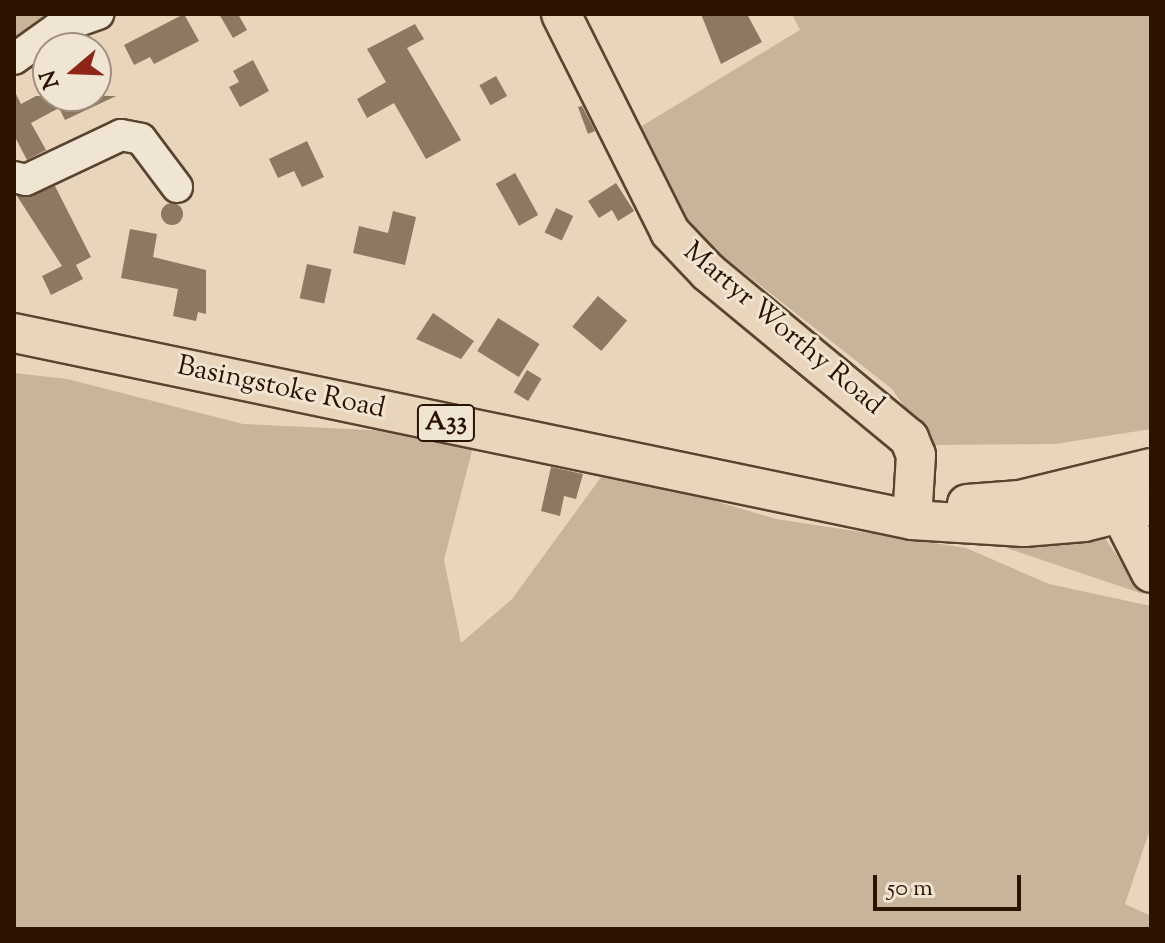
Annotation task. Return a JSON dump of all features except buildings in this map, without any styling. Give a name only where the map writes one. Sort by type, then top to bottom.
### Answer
[{"type":"main road","name":"Martyr Worthy Road","points":[[561,14],[660,219],[708,272],[900,427],[916,455],[901,509]]},
{"type":"main road","name":"Basingstoke Road","points":[[14,333],[901,509],[1024,527],[1137,509]]},
{"type":"main road","name":"Basingstoke Road","points":[[901,509],[980,505],[1033,498],[1140,470]]},
{"type":"main road","points":[[1137,509],[1119,500],[1140,470]]},
{"type":"main road","points":[[1033,498],[1137,509]]},
{"type":"main road","points":[[1137,509],[1151,573]]},
{"type":"street","points":[[14,59],[56,29],[98,14]]},
{"type":"street","points":[[14,177],[26,180],[121,135],[141,139],[177,187]]},
{"type":"shaded area","points":[[14,14],[76,14],[41,32],[32,32],[32,37],[14,46]]},
{"type":"shaded area","points":[[792,14],[1151,14],[1151,429],[1055,444],[931,445],[892,389],[681,223],[632,132],[800,30]]},
{"type":"shaded area","points":[[14,373],[67,379],[243,424],[476,435],[444,560],[461,643],[512,599],[607,469],[776,519],[966,548],[1049,584],[1151,606],[1151,826],[1125,904],[1151,916],[1151,929],[14,929]]},
{"type":"shaded area","points":[[1102,534],[1143,594],[971,536]]}]
